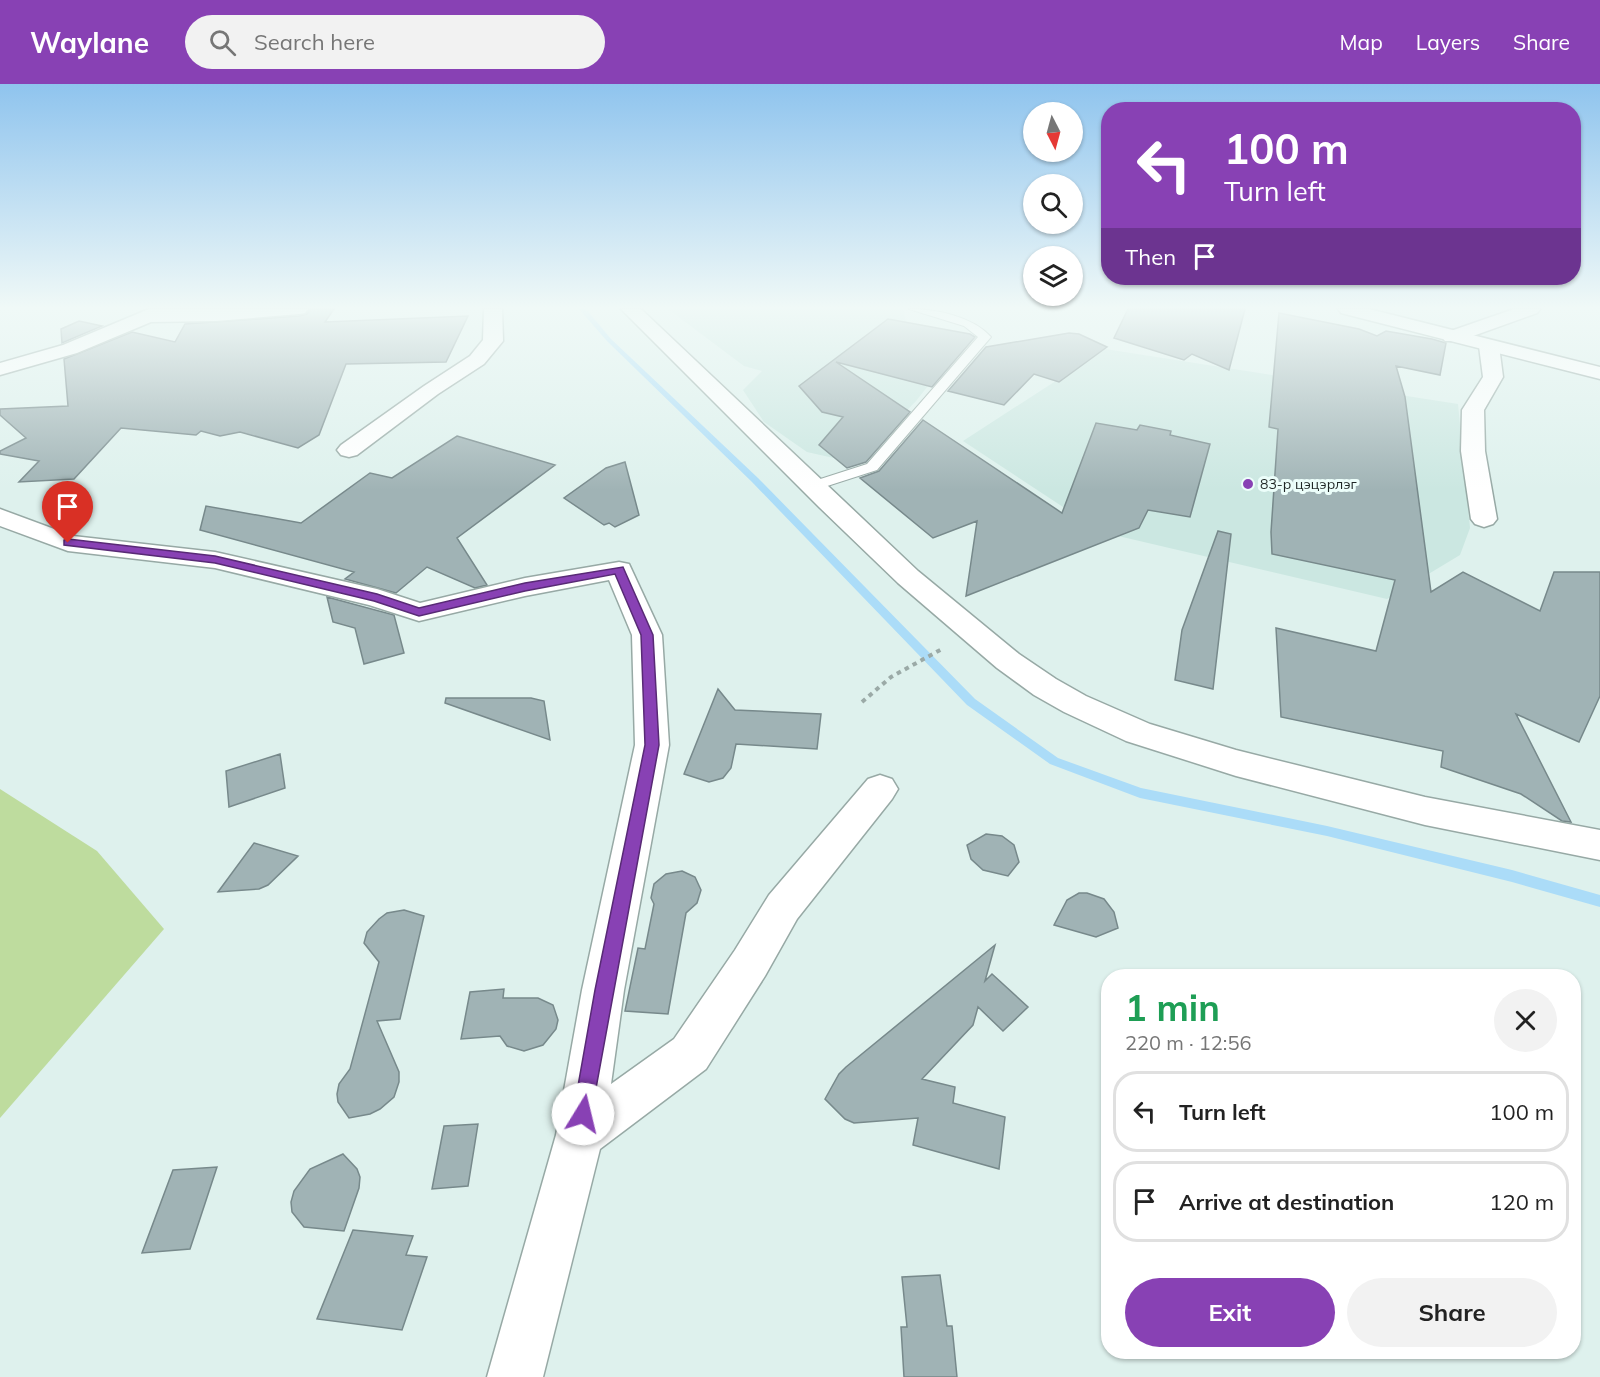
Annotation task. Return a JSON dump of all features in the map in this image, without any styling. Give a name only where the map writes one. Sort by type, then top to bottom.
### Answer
[{"type":"street","points":[[349,450],[463,369]]},
{"type":"street","points":[[694,369],[916,584],[1015,666],[1045,687],[1087,711],[1137,733],[1198,754],[1424,811],[1600,845]]},
{"type":"street","points":[[1484,519],[1473,451],[1473,410],[1493,377],[1492,369]]},
{"type":"street","points":[[1582,369],[1600,374]]},
{"type":"street","points":[[0,517],[68,543],[215,560],[377,598],[419,612],[525,587],[619,570],[647,635],[652,745],[603,990],[580,1135],[515,1377]]},
{"type":"street","points":[[580,1135],[690,1054],[750,963],[783,907],[880,789]]},
{"type":"lane","points":[[813,486],[872,467],[956,369]]},
{"type":"path","points":[[862,702],[891,677],[948,646]]},
{"type":"shaded area","points":[[756,369],[941,369],[916,401],[856,463],[807,452],[764,422],[743,390],[762,371]]},
{"type":"shaded area","name":"83-р цэцэрлэг","points":[[1074,369],[1236,369],[1458,404],[1470,528],[1460,555],[1387,599],[1101,532],[963,441]]},
{"type":"green space","points":[[0,789],[97,851],[164,929],[0,1118]]},
{"type":"building","points":[[65,369],[344,369],[319,435],[298,448],[240,432],[220,436],[201,431],[196,435],[121,428],[74,479],[19,482],[39,461],[0,454],[0,451],[26,438],[0,415],[0,409],[68,406]]},
{"type":"building","points":[[821,369],[847,369],[910,412],[866,462],[847,468],[819,445],[843,417],[822,412],[799,386]]},
{"type":"building","points":[[864,369],[947,369],[932,387]]},
{"type":"building","points":[[967,369],[1076,369],[1059,382],[1034,374],[1004,405],[948,391]]},
{"type":"building","points":[[1274,369],[1397,369],[1405,397],[1431,592],[1463,572],[1540,611],[1554,572],[1600,572],[1600,696],[1579,742],[1516,714],[1571,822],[1562,821],[1521,794],[1441,767],[1443,751],[1281,717],[1276,628],[1376,651],[1395,580],[1272,554],[1271,532],[1278,429],[1269,427]]},
{"type":"building","points":[[1412,369],[1441,369],[1440,375]]},
{"type":"building","points":[[923,420],[1062,513],[1096,423],[1137,430],[1140,425],[1171,431],[1170,435],[1210,444],[1190,517],[1148,510],[1139,528],[966,596],[977,521],[933,538],[860,478],[879,471]]},
{"type":"building","points":[[457,436],[555,465],[457,538],[487,585],[475,588],[427,567],[396,593],[345,579],[354,572],[200,530],[206,506],[301,523],[370,473],[392,478]]},
{"type":"building","points":[[625,462],[639,515],[615,527],[609,523],[604,525],[564,498],[606,468]]},
{"type":"building","points":[[1218,531],[1231,534],[1213,689],[1175,680],[1182,630]]},
{"type":"building","points":[[327,597],[394,615],[404,653],[364,664],[355,628],[333,622]]},
{"type":"building","points":[[718,689],[735,710],[821,714],[817,749],[736,744],[731,768],[723,778],[709,782],[684,774]]},
{"type":"building","points":[[446,698],[531,698],[544,701],[550,740],[445,703]]},
{"type":"building","points":[[280,754],[285,788],[229,807],[226,771]]},
{"type":"building","points":[[986,834],[1002,836],[1014,845],[1019,862],[1008,876],[983,870],[971,859],[967,845]]},
{"type":"building","points":[[254,843],[298,856],[268,885],[259,889],[218,892]]},
{"type":"building","points":[[682,871],[695,877],[701,890],[697,903],[686,913],[668,1014],[625,1011],[638,948],[645,949],[654,904],[651,898],[654,884],[666,874]]},
{"type":"building","points":[[1079,893],[1087,893],[1104,899],[1114,912],[1118,928],[1096,937],[1054,925],[1067,900]]},
{"type":"building","points":[[404,910],[424,916],[400,1019],[377,1021],[399,1072],[399,1082],[394,1097],[380,1109],[370,1114],[349,1118],[338,1102],[337,1094],[339,1084],[350,1069],[379,962],[364,943],[367,932],[379,919],[387,913]]},
{"type":"building","points":[[995,945],[985,981],[992,974],[1028,1007],[1003,1031],[978,1007],[973,1025],[922,1079],[955,1087],[953,1103],[1005,1117],[999,1169],[913,1145],[918,1118],[854,1123],[845,1119],[825,1099],[839,1074]]},
{"type":"building","points":[[504,989],[503,998],[538,998],[553,1005],[558,1020],[556,1029],[543,1045],[524,1051],[507,1046],[500,1036],[461,1039],[470,992]]},
{"type":"building","points":[[478,1124],[468,1186],[432,1189],[444,1126]]},
{"type":"building","points":[[343,1154],[357,1169],[360,1177],[359,1188],[344,1231],[304,1227],[292,1212],[291,1202],[294,1191],[310,1169]]},
{"type":"building","points":[[217,1167],[190,1249],[142,1253],[173,1170]]},
{"type":"building","points":[[353,1230],[413,1236],[406,1255],[427,1257],[402,1330],[317,1319]]},
{"type":"building","points":[[940,1275],[947,1326],[952,1326],[957,1377],[904,1377],[901,1327],[907,1327],[902,1277]]},
{"type":"waterway","points":[[640,369],[755,480],[971,702],[1054,761],[1140,793],[1327,831],[1512,876],[1600,901]]},
{"type":"place","name":"83-р цэцэрлэг","points":[[1248,484]]},
{"type":"route","points":[[68,543],[215,560],[377,598],[419,612],[525,587],[619,570],[647,635],[652,745],[603,990],[583,1114]]}]
